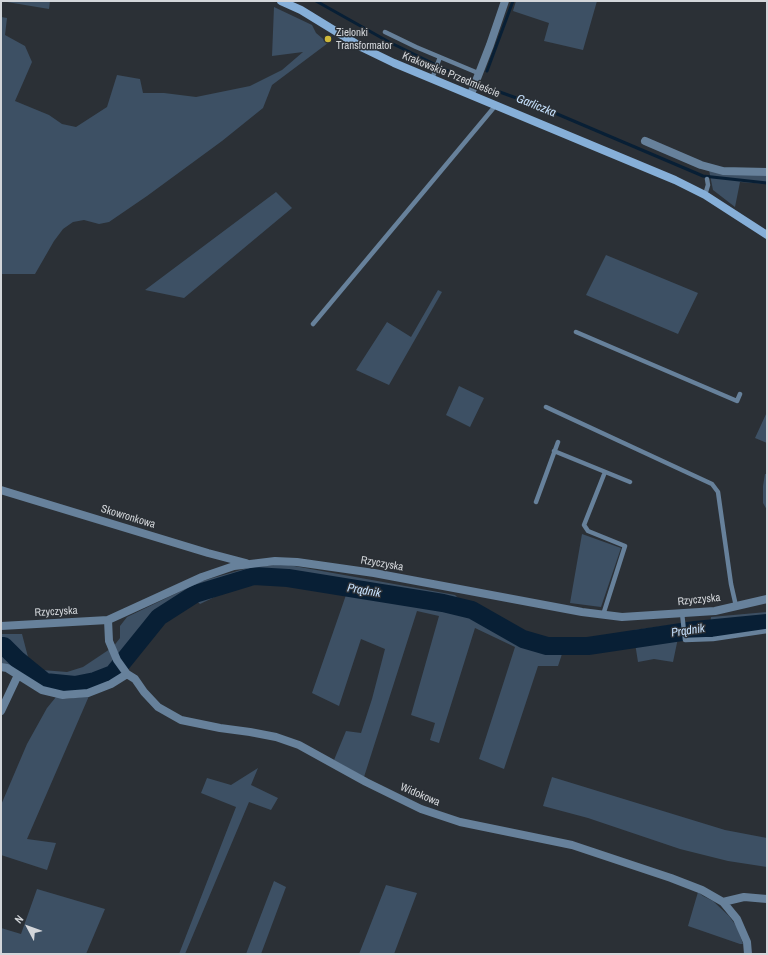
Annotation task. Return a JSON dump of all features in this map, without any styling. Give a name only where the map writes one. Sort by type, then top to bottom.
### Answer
[{"type":"main road","name":"Krakowskie Przedmieście","points":[[281,1],[306,13],[375,54],[434,75],[471,94],[652,170],[705,195],[767,235]]},
{"type":"street","points":[[471,94],[505,1]]},
{"type":"street","points":[[645,141],[701,165],[723,170],[767,172]]},
{"type":"street","name":"Skowronkowa","points":[[1,490],[208,553],[249,563]]},
{"type":"street","name":"Rzyczyska","points":[[1,626],[108,620],[202,577],[234,566],[275,561],[297,562],[367,572],[582,612],[622,617],[715,610],[767,599]]},
{"type":"street","name":"Widokowa","points":[[108,620],[109,641],[117,660],[125,672],[135,679],[144,692],[158,707],[181,720],[276,737],[299,745],[366,782],[421,809],[460,822],[585,849],[702,890],[723,902],[737,919],[747,942],[748,954]]},
{"type":"street","points":[[1,667],[7,668],[42,690],[63,696],[88,693],[111,684],[125,672]]},
{"type":"street","points":[[1,711],[18,675]]},
{"type":"street","points":[[723,902],[744,897],[767,899]]},
{"type":"lane","points":[[385,32],[439,59],[478,75]]},
{"type":"lane","points":[[434,75],[439,59]]},
{"type":"lane","points":[[313,324],[496,105]]},
{"type":"lane","points":[[701,165],[704,173]]},
{"type":"lane","points":[[705,195],[708,185],[707,179]]},
{"type":"lane","points":[[576,332],[737,401],[740,394]]},
{"type":"lane","points":[[546,407],[712,484],[718,492],[731,584],[736,606]]},
{"type":"lane","points":[[536,502],[558,442]]},
{"type":"lane","points":[[554,451],[630,482]]},
{"type":"lane","points":[[603,615],[626,546],[588,531],[584,525],[605,472]]},
{"type":"lane","points":[[682,613],[685,640],[767,631]]},
{"type":"shaded area","points":[[1,1],[50,1],[49,9]]},
{"type":"shaded area","points":[[516,1],[597,1],[583,50],[544,41],[549,23],[513,11]]},
{"type":"shaded area","points":[[274,7],[312,25],[316,33],[328,43],[272,85],[263,108],[222,141],[147,196],[109,222],[99,224],[84,220],[73,222],[63,229],[54,241],[35,274],[1,274],[1,17],[7,18],[5,35],[25,46],[32,62],[15,101],[49,115],[62,124],[76,127],[107,107],[117,75],[140,79],[143,93],[164,93],[196,97],[250,86],[282,70],[303,52],[272,56]]},
{"type":"shaded area","points":[[709,170],[767,176],[767,184],[740,182],[735,207],[713,190]]},
{"type":"shaded area","points":[[276,192],[292,208],[184,298],[145,290]]},
{"type":"shaded area","points":[[606,255],[698,293],[678,334],[586,295]]},
{"type":"shaded area","points":[[438,290],[442,292],[389,385],[356,370],[387,322],[411,337]]},
{"type":"shaded area","points":[[459,386],[484,398],[470,427],[446,415]]},
{"type":"shaded area","points":[[767,412],[767,443],[755,438]]},
{"type":"shaded area","points":[[765,474],[767,474],[767,510],[763,503]]},
{"type":"shaded area","points":[[582,534],[621,548],[601,607],[570,603]]},
{"type":"shaded area","points":[[283,564],[455,595],[463,603],[515,631],[536,640],[564,644],[568,639],[591,642],[589,651],[563,651],[558,666],[538,666],[504,769],[479,759],[515,647],[475,628],[439,743],[430,740],[435,723],[411,715],[439,616],[417,611],[364,777],[334,760],[346,731],[361,733],[372,699],[385,649],[361,639],[339,706],[312,693],[346,595],[272,584],[254,585],[225,592],[200,604],[197,601],[177,610],[102,673],[74,685],[54,688],[32,681],[7,665],[1,663],[1,634],[22,634],[28,657],[42,670],[67,672],[83,667],[113,647],[120,638],[120,626],[127,617],[202,581],[248,568]]},
{"type":"shaded area","points":[[767,612],[767,626],[687,637],[686,623],[710,625],[711,617]]},
{"type":"shaded area","points":[[679,624],[673,662],[654,659],[638,662],[635,643],[602,646],[604,637],[634,633],[634,630]]},
{"type":"shaded area","points":[[89,696],[27,839],[56,843],[47,870],[1,855],[1,805],[27,744],[47,708],[56,697],[66,699]]},
{"type":"shaded area","points":[[258,768],[251,785],[278,798],[271,810],[249,802],[185,954],[179,954],[236,807],[201,793],[207,778],[231,785]]},
{"type":"shaded area","points":[[552,777],[725,830],[767,838],[767,867],[728,861],[680,849],[588,818],[543,806]]},
{"type":"shaded area","points":[[274,881],[286,887],[261,954],[246,954]]},
{"type":"shaded area","points":[[386,885],[417,893],[394,954],[359,954]]},
{"type":"shaded area","points":[[37,889],[105,909],[86,954],[1,954],[1,928],[21,934]]},
{"type":"shaded area","points":[[698,892],[713,901],[729,916],[737,927],[743,944],[688,926]]},
{"type":"waterway","name":"Garliczka","points":[[316,1],[389,42],[469,81],[536,105],[703,176],[767,183]]},
{"type":"waterway","points":[[487,71],[513,1]]},
{"type":"waterway","name":"Prądnik","points":[[1,646],[4,646],[18,660],[45,682],[75,685],[95,681],[113,674],[159,617],[195,594],[254,576],[288,578],[443,603],[472,610],[523,639],[547,646],[588,646],[695,630],[767,623]]},
{"type":"place","name":"Zielonki Transformator","points":[[328,39]]}]
